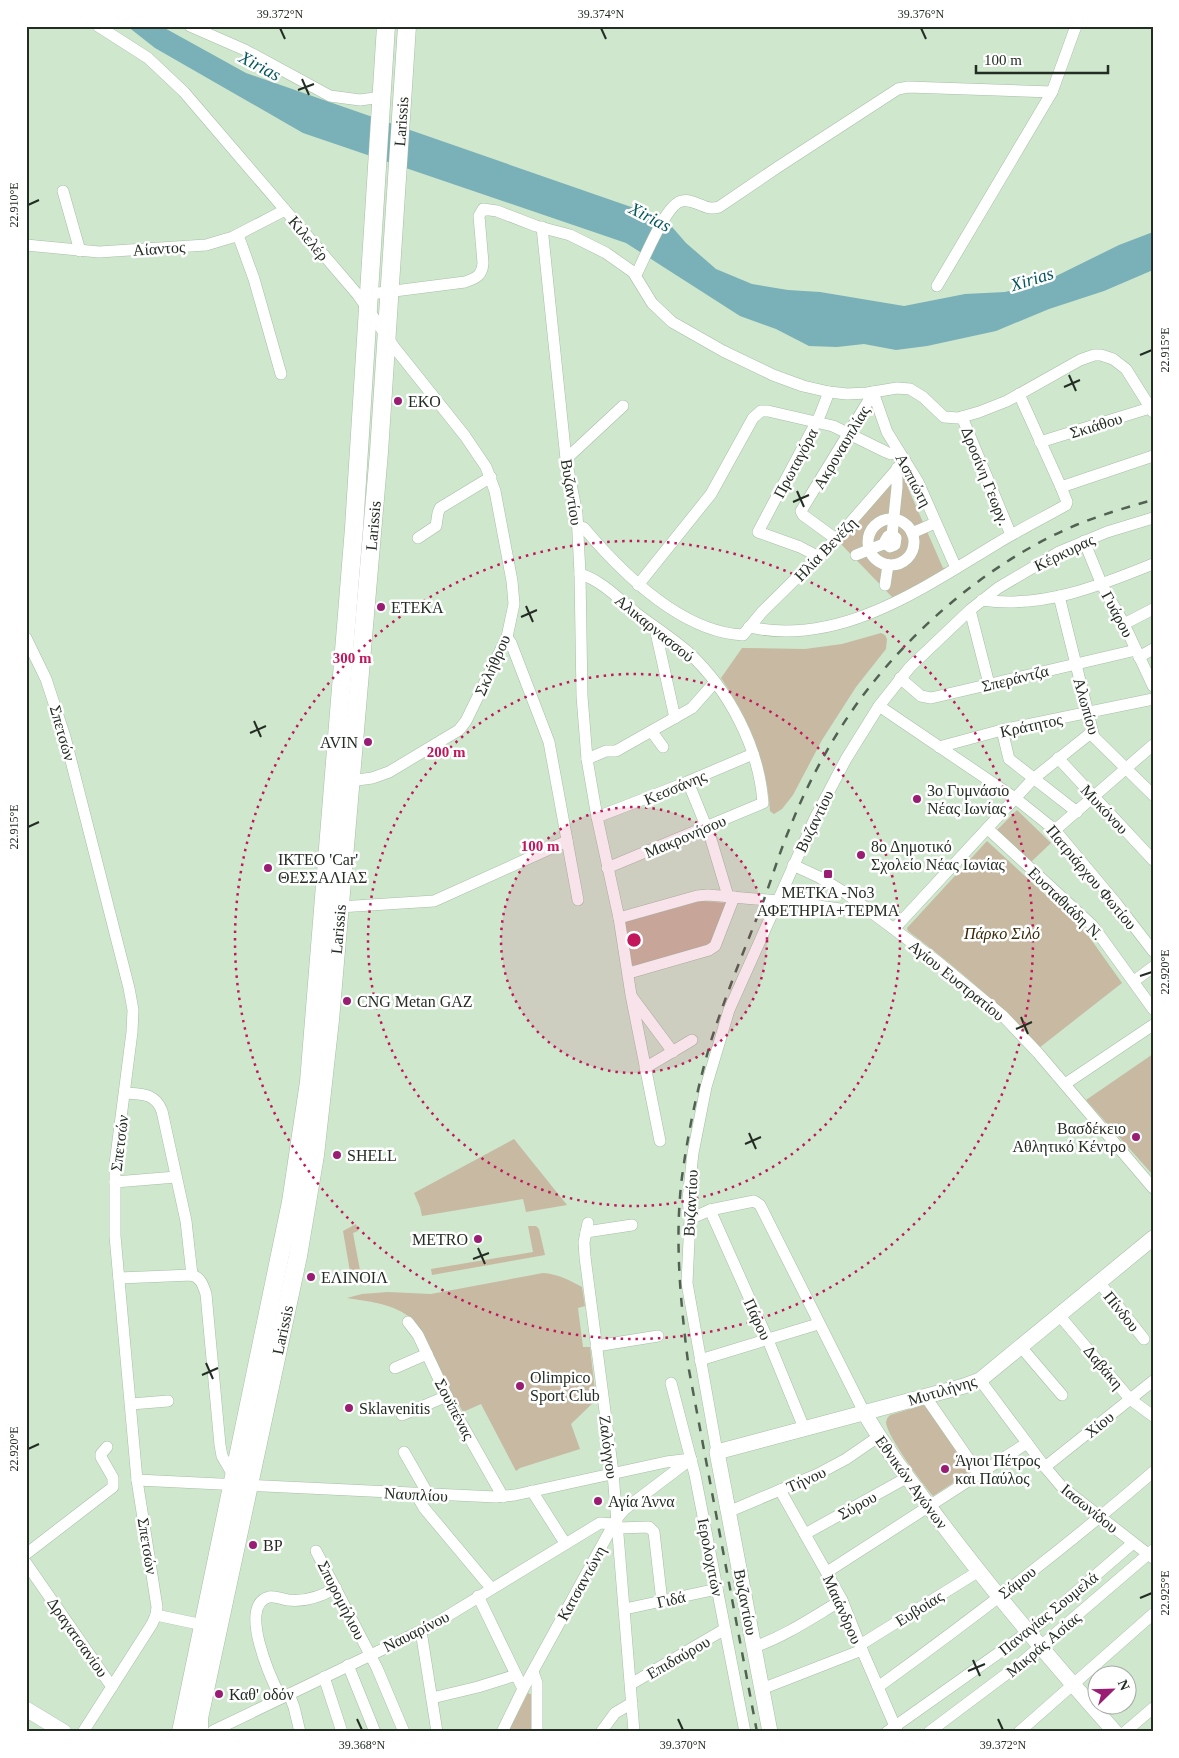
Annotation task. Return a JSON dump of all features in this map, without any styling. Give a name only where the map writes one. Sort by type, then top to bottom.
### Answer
[{"type":"main road","name":"Larissis","points":[[208,1732],[202,1704],[238,1481],[291,1202],[309,1082],[351,570],[365,300],[377,169],[386,26]]},
{"type":"main road","name":"Larissis","points":[[181,1732],[203,1626],[238,1481],[298,1256],[315,1155],[330,1020],[378,452],[407,26]]},
{"type":"street","name":"Κιλελέρ","points":[[98,26],[140,53],[172,79],[365,300],[386,335],[465,436],[482,460],[491,478]]},
{"type":"street","points":[[190,26],[245,50],[330,96],[360,100],[382,97]]},
{"type":"street","points":[[937,286],[1052,92],[1076,26]]},
{"type":"street","points":[[636,275],[662,221],[670,208],[678,202],[687,201],[710,209],[725,204],[786,161],[901,88],[1052,92]]},
{"type":"street","points":[[63,191],[80,251]]},
{"type":"street","points":[[365,300],[389,291],[465,282],[476,278],[482,269],[478,216],[483,209],[497,211],[570,235],[590,244],[617,260],[636,275],[655,307],[672,322],[702,340],[773,375],[803,386],[847,394],[872,394],[897,388],[910,389],[923,397],[944,417],[952,419],[962,418],[991,408],[1080,360],[1094,355],[1101,355],[1116,361],[1126,370],[1152,409]]},
{"type":"street","name":"Αίαντος","points":[[26,245],[99,252],[198,246],[212,244],[238,235],[285,210]]},
{"type":"street","name":"Βυζαντίου","points":[[542,227],[566,459],[575,499],[578,526],[582,696],[587,759],[607,868],[619,918],[631,995],[660,1141]]},
{"type":"street","points":[[238,235],[254,279],[281,374]]},
{"type":"street","name":"Πρωταγόρα","points":[[819,557],[800,547],[758,532],[817,421],[829,392]]},
{"type":"street","name":"Ακροναυπλίας","points":[[836,539],[803,515],[801,511],[872,394]]},
{"type":"street","name":"Ασπιώτη","points":[[872,394],[900,460],[918,482],[956,568]]},
{"type":"street","points":[[578,526],[584,528],[615,564],[638,585],[697,623],[718,631],[786,630],[832,625],[896,602],[1067,503],[1018,394]]},
{"type":"street","points":[[566,459],[622,406]]},
{"type":"street","name":"Σκιάθου","points":[[1040,442],[1152,409]]},
{"type":"street","points":[[638,585],[711,494],[753,418],[764,410],[817,421],[850,433],[900,460],[891,541]]},
{"type":"street","name":"Δροσίνη Γεωργ.","points":[[962,418],[1010,535]]},
{"type":"street","points":[[1061,488],[1153,456]]},
{"type":"street","name":"Ηλία Βενέζη","points":[[746,631],[836,539],[900,460]]},
{"type":"street","points":[[418,538],[436,526],[440,508],[491,478]]},
{"type":"street","name":"Σκλήθρου","points":[[350,781],[372,778],[389,772],[458,730],[466,721],[507,637],[515,598],[491,478]]},
{"type":"street","points":[[856,516],[872,528]]},
{"type":"street","name":"Κέρκυρας","points":[[900,678],[970,610],[998,588],[1059,552],[1107,532],[1153,518]]},
{"type":"street","points":[[894,519],[904,523],[912,533],[914,545],[909,556],[898,564],[888,565],[876,560],[869,550],[868,540],[872,528],[882,520],[894,519]]},
{"type":"street","points":[[912,533],[935,523]]},
{"type":"street","points":[[856,556],[891,541]]},
{"type":"street","points":[[891,541],[909,556]]},
{"type":"street","name":"Γυάρου","points":[[1084,541],[1102,585],[1124,624],[1153,686]]},
{"type":"street","name":"Κέρκυρας","points":[[982,600],[1015,603],[1059,596],[1102,585],[1153,564]]},
{"type":"street","points":[[885,585],[888,565]]},
{"type":"street","name":"Αλικαρνασσού","points":[[580,574],[597,582],[687,652],[715,682],[737,717],[753,754],[763,803]]},
{"type":"street","name":"Αλωπίου","points":[[1059,596],[1095,740],[1153,795]]},
{"type":"street","points":[[1124,624],[1153,609]]},
{"type":"street","points":[[970,610],[989,684]]},
{"type":"street","points":[[656,628],[675,718]]},
{"type":"street","points":[[507,637],[511,642],[546,732],[578,900]]},
{"type":"street","name":"Σπετσών","points":[[26,638],[46,679],[62,728],[132,1000],[132,1032],[117,1148],[115,1236],[137,1480],[156,1597],[156,1615]]},
{"type":"street","points":[[1138,653],[1153,648]]},
{"type":"street","name":"Σπεράντζα","points":[[900,678],[920,696],[928,698],[1075,663],[1138,653]]},
{"type":"street","name":"Βυζαντίου","points":[[770,1732],[687,1283],[690,1219],[688,1199],[693,1153],[706,1086],[729,1010],[828,790],[879,706],[900,678]]},
{"type":"street","points":[[587,759],[606,751],[616,751],[652,732],[695,705],[715,682]]},
{"type":"street","name":"Κράτητος","points":[[939,747],[1002,730],[1153,699]]},
{"type":"street","name":"Πατριάρχου Φωτίου","points":[[879,706],[1015,798],[1055,830],[1153,951]]},
{"type":"street","points":[[1002,730],[1009,759],[1077,812]]},
{"type":"street","points":[[652,732],[663,747]]},
{"type":"street","points":[[894,929],[1033,779],[1092,732]]},
{"type":"street","points":[[1055,830],[1153,746]]},
{"type":"street","name":"Κεσσάνης","points":[[597,817],[688,782],[753,754]]},
{"type":"street","name":"Μυκόνου","points":[[1058,758],[1153,860]]},
{"type":"street","points":[[629,973],[712,948],[717,943],[731,896],[688,782]]},
{"type":"street","name":"Μακρονήσου","points":[[607,868],[763,803]]},
{"type":"street","name":"Ευσταθιάδη Ν.","points":[[988,829],[1093,926],[1153,1009]]},
{"type":"street","points":[[340,907],[434,901],[567,841]]},
{"type":"street","name":"Αγίου Ευστρατίου","points":[[793,865],[836,886],[948,970],[1003,1016],[1019,1032],[1153,1188]]},
{"type":"street","points":[[619,918],[700,896],[731,896],[873,913]]},
{"type":"street","points":[[1134,981],[1153,967]]},
{"type":"street","points":[[631,995],[673,1052]]},
{"type":"street","points":[[1064,1084],[1153,1025]]},
{"type":"street","points":[[645,1068],[692,1040]]},
{"type":"street","points":[[125,1093],[148,1096],[156,1099],[159,1104],[186,1221],[192,1274]]},
{"type":"street","points":[[115,1182],[176,1177]]},
{"type":"street","name":"Εθνικών Αγώνων","points":[[710,1210],[749,1202],[757,1202],[760,1205],[818,1324],[878,1437],[999,1597],[1115,1732]]},
{"type":"street","points":[[690,1219],[710,1210]]},
{"type":"street","name":"Πάρου","points":[[710,1210],[768,1340],[804,1428]]},
{"type":"street","name":"Ζαλόγγου","points":[[632,1225],[587,1227],[584,1242],[613,1473],[634,1732]]},
{"type":"street","name":"Μυτιλήνης","points":[[717,1452],[964,1386],[980,1380],[1151,1241]]},
{"type":"street","points":[[119,1278],[192,1274],[200,1279],[206,1294],[222,1456],[238,1481]]},
{"type":"street","name":"Πίνδου","points":[[1099,1282],[1144,1339]]},
{"type":"street","name":"Δαβάκη","points":[[1059,1315],[1130,1398],[1153,1416]]},
{"type":"street","name":"Σουϊπένας","points":[[408,1322],[428,1354],[447,1396],[503,1497]]},
{"type":"street","points":[[700,1360],[818,1324]]},
{"type":"street","points":[[596,1346],[658,1336]]},
{"type":"street","points":[[1021,1347],[1062,1395]]},
{"type":"street","points":[[395,1368],[428,1354]]},
{"type":"street","name":"Ιασωνίδου","points":[[980,1380],[1027,1444],[1066,1490],[1133,1543],[1151,1554]]},
{"type":"street","name":"Χίου","points":[[1045,1467],[1130,1398],[1153,1382]]},
{"type":"street","name":"Ιερολοχιτών","points":[[670,1383],[691,1459],[745,1732]]},
{"type":"street","points":[[402,1415],[447,1396]]},
{"type":"street","points":[[925,1396],[979,1474]]},
{"type":"street","points":[[131,1404],[168,1401]]},
{"type":"street","name":"Τήνου","points":[[728,1512],[818,1474],[846,1459],[878,1437]]},
{"type":"street","points":[[827,1572],[1027,1444]]},
{"type":"street","points":[[26,1554],[113,1487],[113,1478],[101,1457],[101,1454],[107,1447]]},
{"type":"street","points":[[404,1452],[422,1494],[424,1508],[491,1588]]},
{"type":"street","name":"Ναυπλίου","points":[[137,1480],[238,1481],[422,1494],[503,1497],[666,1462],[691,1459]]},
{"type":"street","name":"Κατσαντώνη","points":[[502,1732],[523,1689],[616,1523],[633,1503],[691,1459]]},
{"type":"street","name":"Σάμου","points":[[878,1687],[960,1628],[1100,1517],[1153,1472]]},
{"type":"street","name":"Σύρου","points":[[805,1534],[908,1477]]},
{"type":"street","name":"Μαιάνδρου","points":[[780,1490],[842,1600],[878,1687],[893,1730]]},
{"type":"street","points":[[532,1491],[565,1543]]},
{"type":"street","name":"Ναυαρίνου","points":[[208,1732],[421,1631],[600,1523],[649,1527],[654,1532],[662,1602]]},
{"type":"street","name":"Παναγίας Σουμελά","points":[[893,1730],[1028,1632],[1133,1543]]},
{"type":"street","name":"Σπυρομήλιου","points":[[316,1550],[370,1655],[404,1732]]},
{"type":"street","name":"Μικράς Ασίας","points":[[928,1732],[1017,1666],[1151,1554]]},
{"type":"street","name":"Δραγατσανίου","points":[[26,1563],[112,1687]]},
{"type":"street","name":"Ευβοίας","points":[[762,1689],[861,1647],[979,1571]]},
{"type":"street","points":[[300,1732],[294,1707],[270,1674],[262,1652],[255,1615],[257,1606],[268,1597],[294,1600],[316,1597],[336,1588]]},
{"type":"street","name":"Γιδά","points":[[625,1609],[717,1589]]},
{"type":"street","points":[[478,1596],[523,1689]]},
{"type":"street","points":[[754,1647],[768,1643],[842,1600]]},
{"type":"street","points":[[1019,1732],[1153,1614]]},
{"type":"street","points":[[83,1732],[156,1615],[203,1626]]},
{"type":"street","name":"Επιδαύρου","points":[[631,1684],[725,1629]]},
{"type":"street","points":[[421,1631],[437,1732]]},
{"type":"street","points":[[348,1665],[375,1732]]},
{"type":"street","points":[[533,1672],[537,1683],[540,1730]]},
{"type":"street","points":[[432,1698],[478,1687],[516,1675]]},
{"type":"street","points":[[324,1677],[342,1732]]},
{"type":"street","points":[[601,1732],[615,1714],[632,1703]]},
{"type":"street","points":[[1125,1732],[1153,1708]]},
{"type":"street","points":[[26,1709],[64,1732]]},
{"type":"green space","points":[[904,468],[913,485],[908,488],[943,568],[949,567],[895,600],[840,543]]},
{"type":"green space","points":[[881,633],[887,639],[886,649],[856,687],[822,740],[793,795],[782,809],[774,814],[770,811],[765,775],[755,742],[740,709],[721,678],[742,648],[805,649],[842,644]]},
{"type":"green space","points":[[1017,810],[1051,843],[1031,862],[997,830]]},
{"type":"green space","name":"Πάρκο Σιλό","points":[[987,841],[1085,931],[1122,983],[1039,1048],[993,1001],[908,931],[907,928]]},
{"type":"green space","points":[[701,901],[727,903],[713,945],[641,966],[632,965],[625,922]]},
{"type":"green space","name":"Βασδέκειο Αθλητικό Κέντρο","points":[[1153,1054],[1153,1175],[1086,1100]]},
{"type":"green space","points":[[514,1139],[567,1205],[526,1212],[523,1199],[422,1216],[414,1193]]},
{"type":"green space","points":[[356,1224],[358,1231],[353,1233],[362,1281],[351,1277],[343,1231]]},
{"type":"green space","points":[[528,1226],[536,1226],[539,1229],[545,1255],[432,1275],[431,1269],[533,1252]]},
{"type":"green space","name":"Olimpico Sport Club","points":[[543,1273],[559,1276],[582,1287],[585,1306],[578,1308],[583,1347],[590,1347],[596,1400],[571,1424],[580,1449],[520,1468],[516,1471],[481,1404],[463,1412],[458,1403],[455,1404],[417,1324],[410,1317],[394,1308],[347,1298],[362,1294],[388,1292],[431,1294]]},
{"type":"green space","points":[[927,1404],[973,1470],[933,1496],[898,1448],[886,1422],[890,1415]]},
{"type":"green space","points":[[528,1693],[532,1695],[532,1732],[508,1732]]},
{"type":"water","name":"Xirias","points":[[127,26],[161,26],[246,73],[660,217],[666,220],[686,243],[716,269],[752,284],[788,290],[820,292],[904,306],[965,294],[1005,292],[1042,283],[1119,245],[1153,232],[1153,270],[1104,291],[1049,309],[996,331],[927,346],[896,350],[864,344],[837,347],[809,346],[776,329],[740,316],[626,243],[303,133],[155,48]]},
{"type":"railway","points":[[757,1732],[689,1370],[683,1322],[679,1250],[682,1177],[694,1109],[711,1041],[787,836],[807,788],[840,729],[886,667],[913,637],[943,610],[974,584],[1007,561],[1041,541],[1076,525],[1114,511],[1153,500]]},
{"type":"place","name":"EKO","points":[[398,401]]},
{"type":"place","name":"ΕΤΕΚΑ","points":[[381,607]]},
{"type":"place","name":"AVIN","points":[[368,742]]},
{"type":"place","name":"3ο Γυμνάσιο Νέας Ιωνίας","points":[[917,799]]},
{"type":"place","name":"8ο Δημοτικό Σχολείο Νέας Ιωνίας","points":[[861,855]]},
{"type":"place","name":"ΙΚΤΕΟ 'Car' ΘΕΣΣΑΛΙΑΣ","points":[[268,868]]},
{"type":"place","name":"ΜΕΤΚΑ -Νο3 ΑΦΕΤΗΡΙΑ+ΤΕΡΜΑ","points":[[828,874]]},
{"type":"place","name":"CNG Metan GAZ","points":[[347,1001]]},
{"type":"place","name":"Βασδέκειο Αθλητικό Κέντρο","points":[[1136,1137]]},
{"type":"place","name":"SHELL","points":[[337,1155]]},
{"type":"place","name":"METRO","points":[[478,1239]]},
{"type":"place","name":"ΕΛΙΝΟΙΛ","points":[[311,1277]]},
{"type":"place","name":"Olimpico Sport Club","points":[[520,1386]]},
{"type":"place","name":"Sklavenitis","points":[[349,1408]]},
{"type":"place","name":"Άγιοι Πέτρος και Παύλος","points":[[945,1469]]},
{"type":"place","name":"Αγία Άννα","points":[[598,1501]]},
{"type":"place","name":"BP","points":[[253,1545]]},
{"type":"place","name":"Καθ' οδόν","points":[[219,1694]]}]
